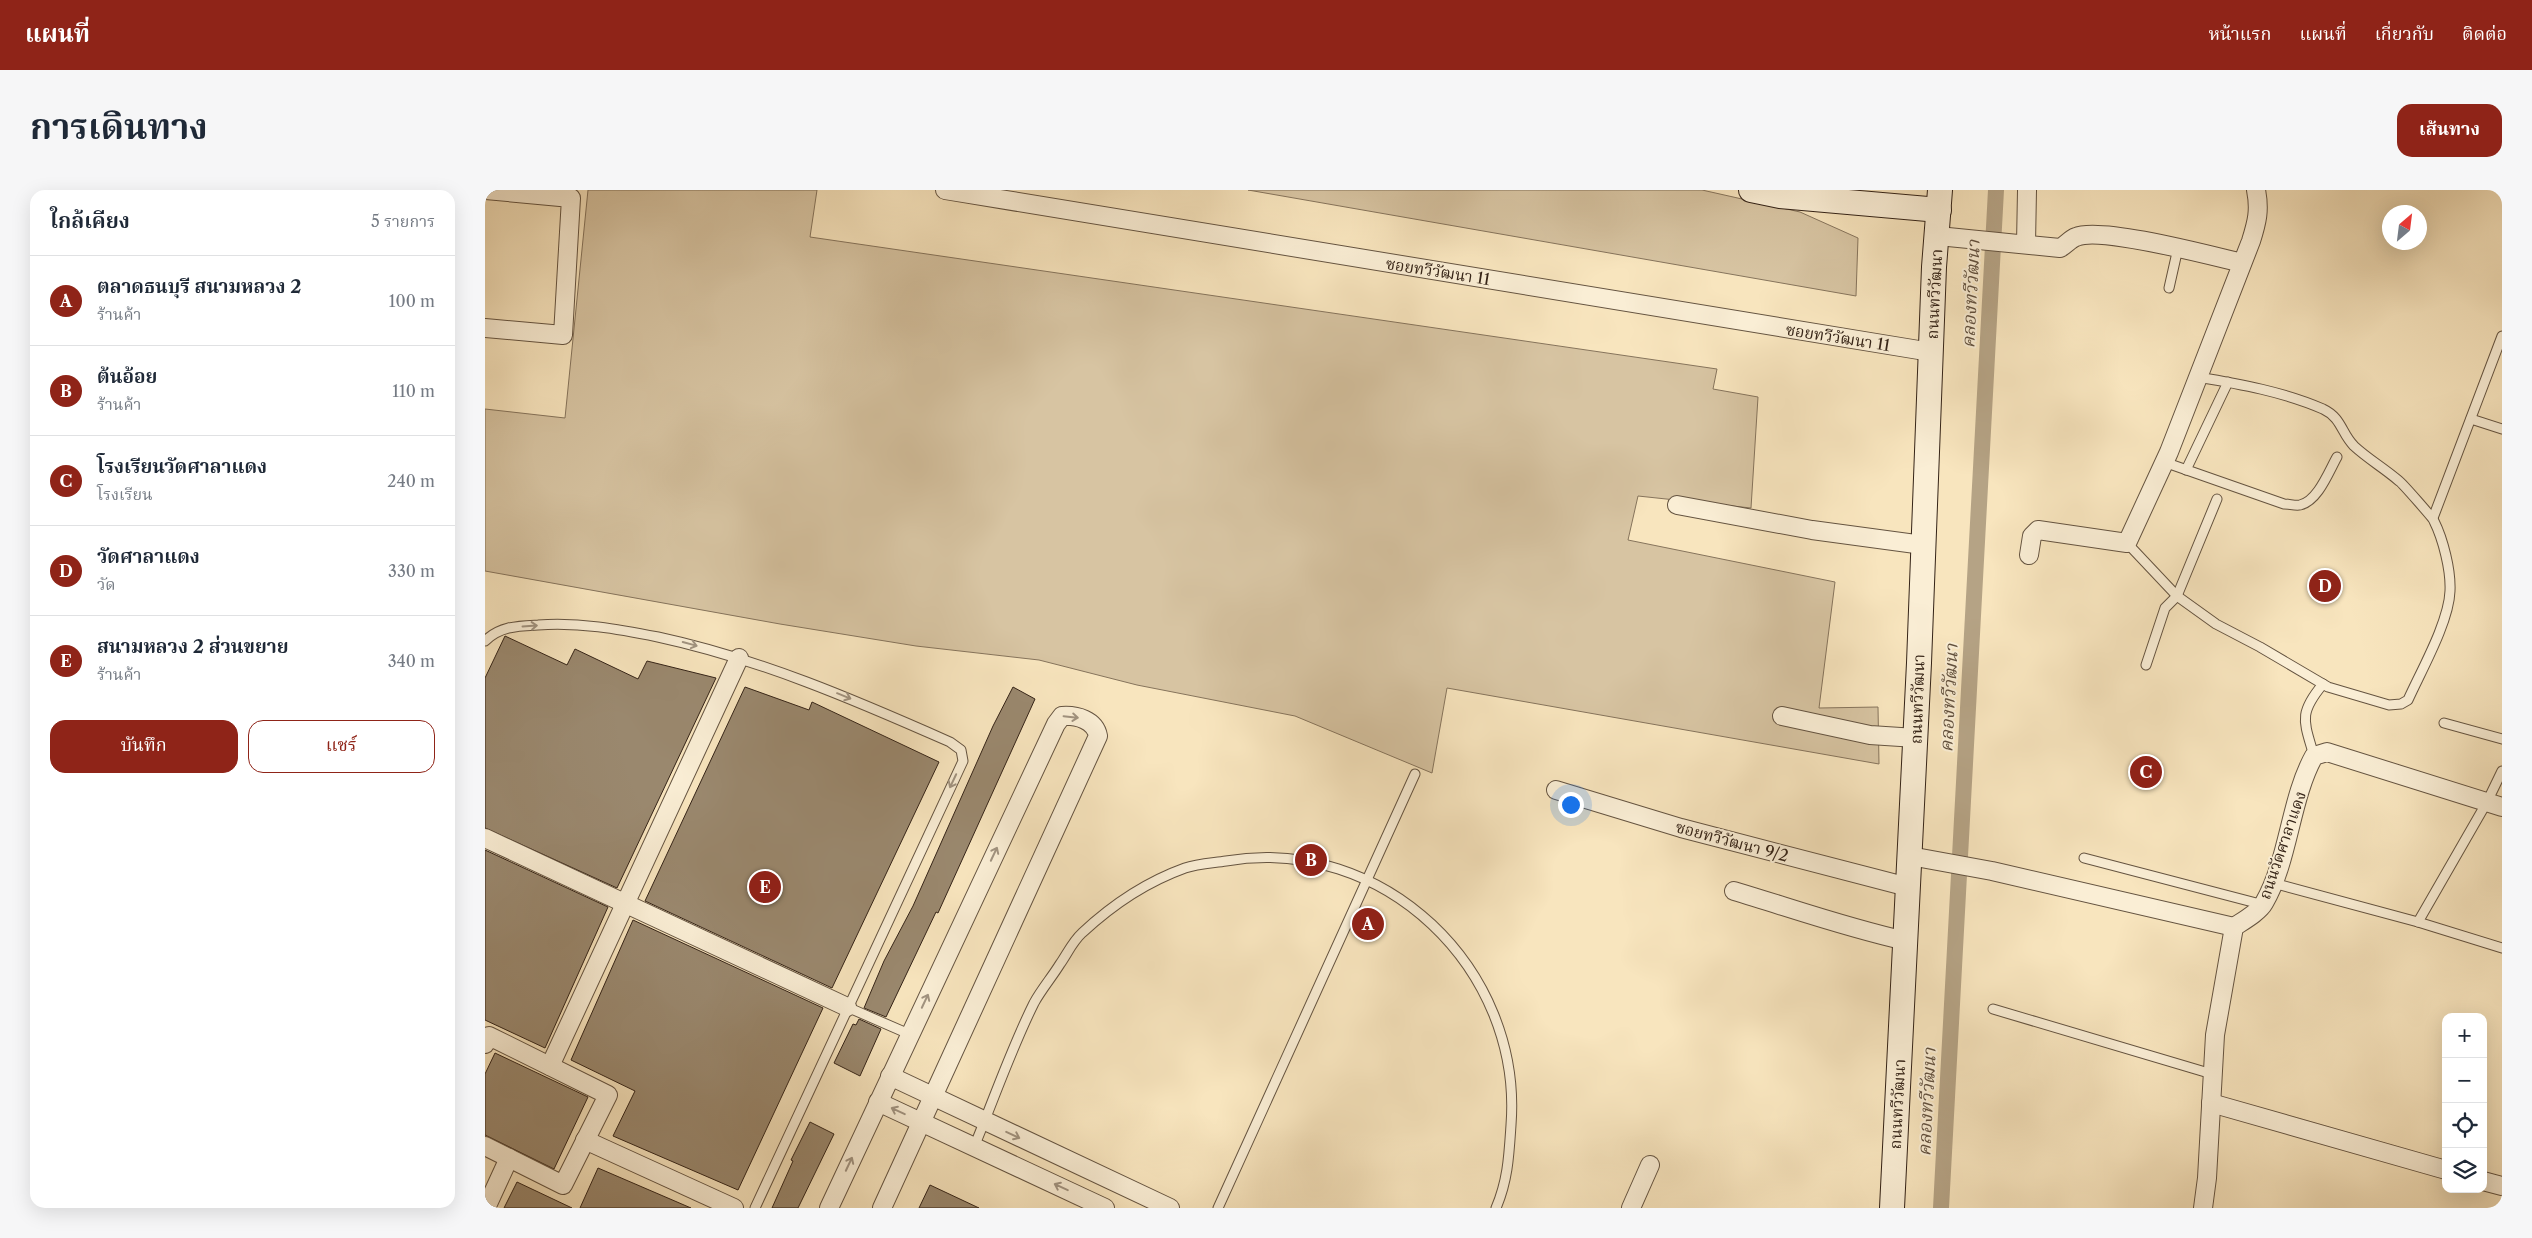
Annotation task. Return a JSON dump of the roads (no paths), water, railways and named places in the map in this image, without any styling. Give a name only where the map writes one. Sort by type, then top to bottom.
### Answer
[{"type":"main road","points":[[1751,190],[1780,196],[1939,200]]},
{"type":"main road","name":"ถนนทวีวัฒนา","points":[[1892,1208],[1916,738],[1931,352],[1939,200]]},
{"type":"street","points":[[485,190],[571,198],[563,336],[485,328]]},
{"type":"street","name":"ซอยทวีวัฒนา 11","points":[[945,190],[1931,352]]},
{"type":"street","points":[[2025,244],[2027,190]]},
{"type":"street","points":[[2029,555],[2032,536],[2038,530],[2127,543],[2164,462],[2259,217],[2256,190]]},
{"type":"street","points":[[1938,236],[1963,240],[2060,248],[2077,236],[2102,235],[2178,248],[2242,263]]},
{"type":"street","points":[[1677,506],[1812,530],[1923,545]]},
{"type":"street","points":[[550,1066],[739,658]]},
{"type":"street","points":[[829,1208],[1056,724],[1062,716],[1073,715],[1090,722],[1097,729],[1098,736],[883,1208]]},
{"type":"street","points":[[1782,716],[1871,735],[1916,738]]},
{"type":"street","points":[[2314,756],[2327,752],[2495,804]]},
{"type":"street","name":"ถนนวัดศาลาแดง","points":[[2234,927],[2264,905],[2273,883],[2308,767],[2314,756]]},
{"type":"street","name":"ซอยทวีวัฒนา 9/2","points":[[1556,790],[1681,828],[1908,887]]},
{"type":"street","points":[[485,838],[847,1007]]},
{"type":"street","points":[[1910,856],[1992,871],[2234,927],[2215,1036],[2203,1208]]},
{"type":"street","points":[[1734,891],[1852,928],[1906,941]]},
{"type":"street","points":[[485,1044],[489,1036],[608,1095],[563,1185],[485,1146]]},
{"type":"street","points":[[890,1076],[1170,1208]]},
{"type":"street","points":[[878,1102],[1105,1208]]},
{"type":"street","points":[[2211,1103],[2442,1169]]},
{"type":"street","points":[[585,1140],[734,1208]]},
{"type":"street","points":[[486,1208],[509,1158]]},
{"type":"street","points":[[1631,1208],[1650,1165]]},
{"type":"street","points":[[2487,1182],[2502,1186]]},
{"type":"lane","points":[[2169,288],[2178,248]]},
{"type":"lane","points":[[2433,518],[2502,336]]},
{"type":"lane","points":[[2127,543],[2177,596],[2216,624],[2323,684],[2389,705],[2401,704],[2408,700],[2444,618],[2450,591],[2441,541],[2433,518],[2400,481],[2379,467],[2353,445],[2346,438],[2339,420],[2324,410],[2253,387],[2198,377]]},
{"type":"lane","points":[[2186,470],[2228,382]]},
{"type":"lane","points":[[2471,419],[2502,429]]},
{"type":"lane","points":[[2164,462],[2284,504],[2300,505],[2308,501],[2318,490],[2337,457]]},
{"type":"lane","points":[[2146,665],[2165,608],[2177,596],[2217,499]]},
{"type":"lane","points":[[485,640],[491,634],[506,627],[563,623],[615,628],[687,643],[739,658],[815,684],[877,709],[950,742],[961,750],[963,760],[755,1208]]},
{"type":"lane","points":[[2314,756],[2304,721],[2308,702],[2323,684]]},
{"type":"lane","points":[[2445,723],[2502,739]]},
{"type":"lane","points":[[2418,922],[2495,804],[2502,771]]},
{"type":"lane","points":[[1218,1208],[1415,774]]},
{"type":"lane","points":[[974,1147],[1035,1002],[1080,935],[1135,891],[1186,868],[1253,856],[1312,861],[1367,879],[1403,899],[1441,931],[1465,959],[1489,1001],[1509,1062],[1513,1105],[1505,1186],[1496,1208]]},
{"type":"lane","points":[[2084,858],[2264,905]]},
{"type":"lane","points":[[2273,883],[2418,922],[2502,948]]},
{"type":"lane","points":[[847,1007],[909,1034]]},
{"type":"lane","points":[[1993,1009],[2212,1074]]},
{"type":"waterway","name":"คลองทวีวัฒนา","points":[[1941,1208],[1996,190]]},
{"type":"place","name":"วัดศาลาแดง","points":[[2325,586]]},
{"type":"place","name":"โรงเรียนวัดศาลาแดง","points":[[2146,772]]},
{"type":"place","name":"ต้นอ้อย","points":[[1311,860]]},
{"type":"place","name":"สนามหลวง 2 ส่วนขยาย","points":[[765,887]]},
{"type":"place","name":"ตลาดธนบุรี สนามหลวง 2","points":[[1368,924]]}]
